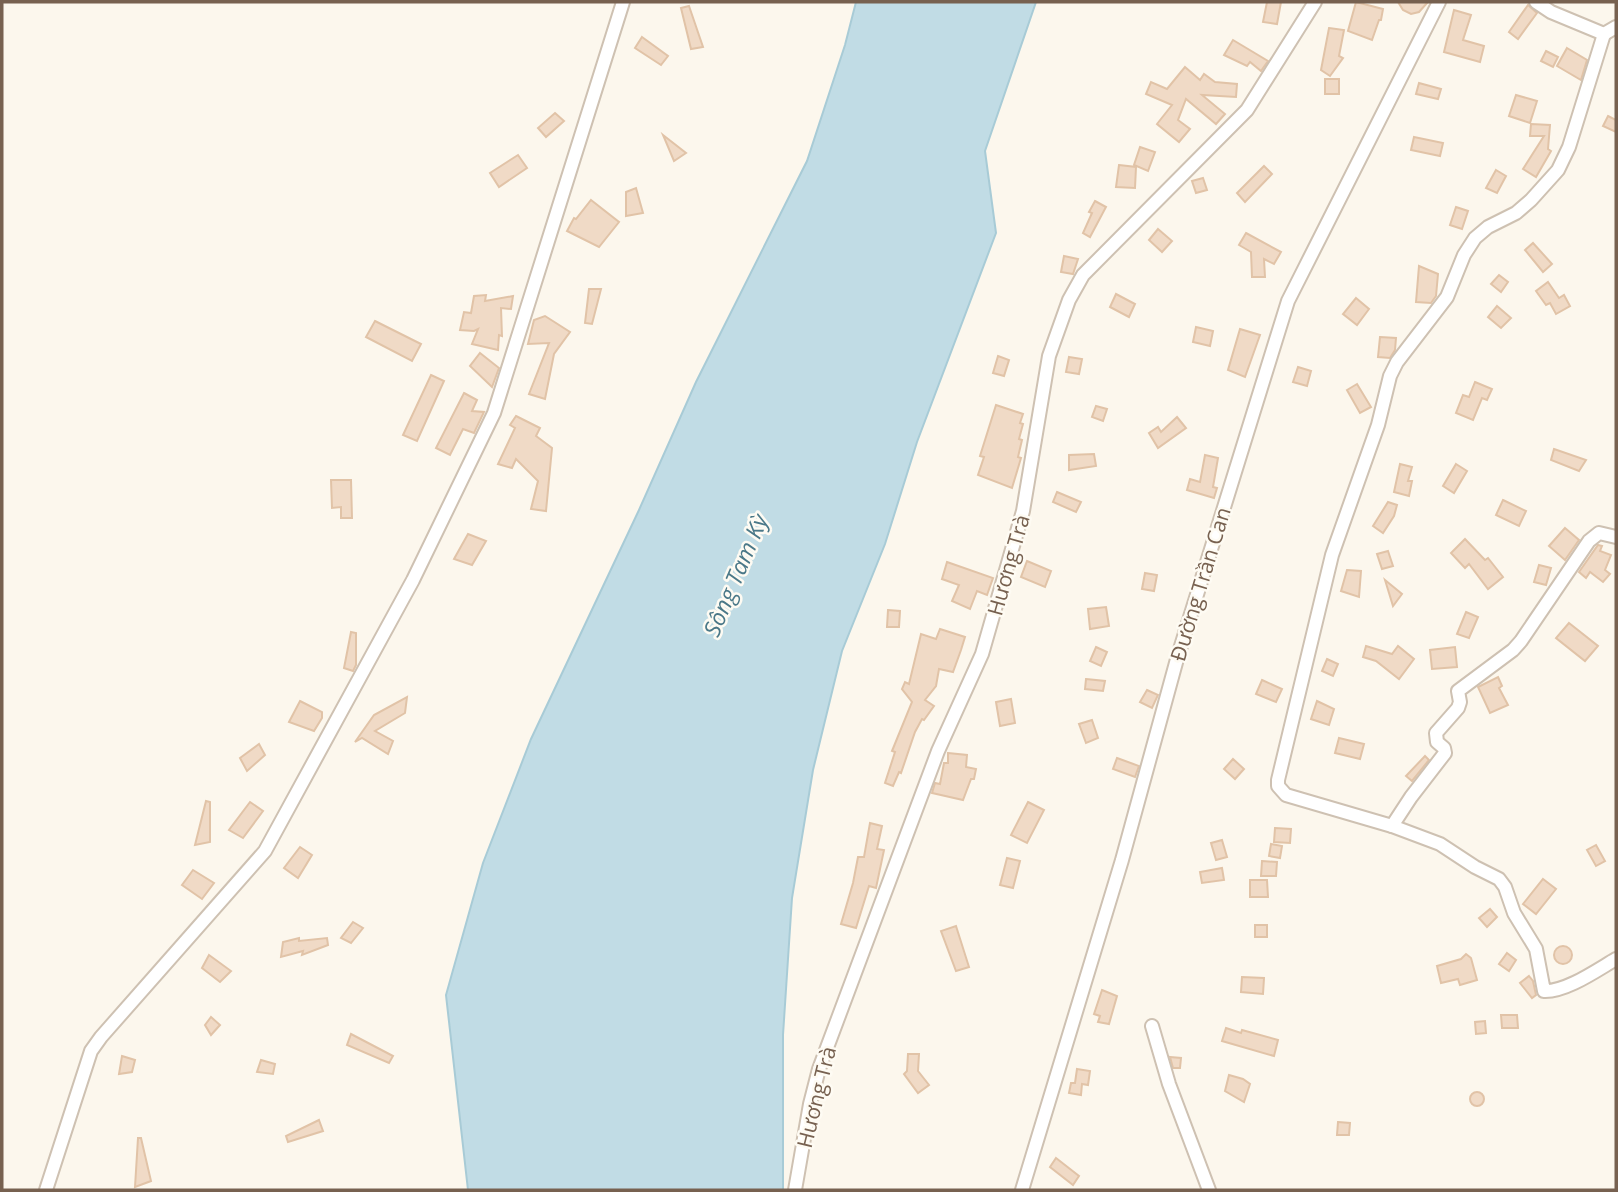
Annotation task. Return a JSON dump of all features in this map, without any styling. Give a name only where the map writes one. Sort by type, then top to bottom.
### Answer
[{"type":"street","points":[[46,1190],[92,1051],[101,1037],[265,851],[413,580],[494,413],[623,2]]},
{"type":"street","name":"Hương Trà","points":[[795,1190],[819,1069],[938,751],[971,681],[997,606],[1023,511],[1049,356],[1069,300],[1083,275],[1247,110],[1315,2]]},
{"type":"street","name":"Đường Trần Can","points":[[1021,1190],[1122,860],[1177,659],[1288,301],[1439,2]]},
{"type":"street","points":[[1536,2],[1551,12],[1604,34]]},
{"type":"street","points":[[1616,27],[1604,34],[1569,148],[1558,170],[1516,213],[1475,238],[1469,245],[1447,296],[1397,362],[1387,386],[1378,425],[1332,555],[1288,732],[1278,786],[1286,795],[1392,826],[1440,844],[1502,882],[1511,906],[1536,949],[1544,991],[1552,992],[1616,959]]},
{"type":"street","points":[[1392,826],[1445,753],[1444,748],[1437,743],[1436,733],[1458,708],[1458,691],[1521,641],[1589,541],[1599,533],[1616,537]]},
{"type":"street","points":[[1153,1026],[1168,1084],[1209,1190]]},
{"type":"water","name":"Sông Tam Kỳ","points":[[856,2],[1036,2],[985,151],[996,233],[917,442],[885,544],[842,651],[813,770],[792,898],[783,1035],[783,1190],[468,1190],[446,995],[483,863],[531,739],[696,382],[807,161],[845,45]]},
{"type":"building","points":[[1267,2],[1281,2],[1277,24],[1263,22]]},
{"type":"building","points":[[1356,2],[1383,9],[1372,40],[1348,31]]},
{"type":"building","points":[[1398,2],[1428,2],[1419,12],[1411,14],[1403,10]]},
{"type":"building","points":[[1528,5],[1537,13],[1518,39],[1509,32]]},
{"type":"building","points":[[689,6],[703,47],[691,49],[681,8]]},
{"type":"building","points":[[1454,10],[1471,15],[1463,40],[1484,46],[1480,62],[1444,52]]},
{"type":"building","points":[[1329,28],[1344,30],[1339,56],[1343,58],[1330,76],[1321,70]]},
{"type":"building","points":[[642,37],[668,56],[661,65],[635,48]]},
{"type":"building","points":[[1233,40],[1268,61],[1261,71],[1250,62],[1247,66],[1224,55]]},
{"type":"building","points":[[1567,48],[1587,60],[1581,80],[1557,66]]},
{"type":"building","points":[[1546,51],[1558,57],[1553,67],[1541,61]]},
{"type":"building","points":[[1185,67],[1200,80],[1204,74],[1215,82],[1237,84],[1236,97],[1202,95],[1225,114],[1216,124],[1186,99],[1178,120],[1190,129],[1179,142],[1157,124],[1172,105],[1146,94],[1151,82],[1167,89]]},
{"type":"building","points":[[1325,79],[1339,79],[1339,94],[1325,94]]},
{"type":"building","points":[[1419,83],[1441,89],[1438,99],[1416,94]]},
{"type":"building","points":[[1516,95],[1537,101],[1530,123],[1509,116]]},
{"type":"building","points":[[555,113],[564,121],[546,137],[538,128]]},
{"type":"building","points":[[1608,116],[1616,120],[1616,132],[1603,126]]},
{"type":"building","points":[[1531,124],[1550,125],[1548,149],[1551,151],[1536,177],[1523,169],[1544,136],[1530,136]]},
{"type":"building","points":[[663,135],[686,153],[674,161]]},
{"type":"building","points":[[1414,137],[1443,143],[1440,156],[1411,150]]},
{"type":"building","points":[[1140,147],[1155,152],[1148,171],[1134,165]]},
{"type":"building","points":[[518,155],[527,168],[499,187],[490,173]]},
{"type":"building","points":[[1119,165],[1136,167],[1135,188],[1116,187]]},
{"type":"building","points":[[1264,166],[1272,174],[1245,202],[1237,193]]},
{"type":"building","points":[[1496,170],[1506,176],[1497,193],[1486,188]]},
{"type":"building","points":[[1203,178],[1207,190],[1196,193],[1192,181]]},
{"type":"building","points":[[636,188],[643,213],[626,216],[626,192]]},
{"type":"building","points":[[591,200],[619,222],[599,247],[567,231],[574,218],[576,219]]},
{"type":"building","points":[[1095,201],[1106,207],[1090,237],[1083,233]]},
{"type":"building","points":[[1456,207],[1468,211],[1462,229],[1450,225]]},
{"type":"building","points":[[1158,229],[1172,241],[1162,252],[1149,240]]},
{"type":"building","points":[[1246,233],[1281,252],[1274,264],[1264,259],[1265,277],[1252,277],[1251,252],[1239,245]]},
{"type":"building","points":[[1533,243],[1552,264],[1543,272],[1525,250]]},
{"type":"building","points":[[1064,256],[1078,259],[1073,274],[1061,272]]},
{"type":"building","points":[[1419,266],[1438,274],[1436,296],[1431,303],[1416,302]]},
{"type":"building","points":[[1499,275],[1508,282],[1501,292],[1491,284]]},
{"type":"building","points":[[1548,282],[1559,298],[1564,295],[1570,306],[1556,314],[1550,303],[1546,305],[1536,291]]},
{"type":"building","points":[[589,289],[601,289],[592,324],[585,323]]},
{"type":"building","points":[[1116,294],[1135,304],[1129,317],[1110,307]]},
{"type":"building","points":[[486,295],[485,301],[513,296],[511,309],[501,308],[502,336],[499,335],[498,350],[472,344],[478,329],[460,330],[464,312],[471,313],[474,296]]},
{"type":"building","points":[[1356,298],[1369,309],[1357,325],[1343,314]]},
{"type":"building","points":[[1497,306],[1511,318],[1501,328],[1488,317]]},
{"type":"building","points":[[545,316],[570,332],[554,354],[545,399],[529,394],[549,343],[528,344],[534,320]]},
{"type":"building","points":[[375,321],[421,344],[412,361],[366,337]]},
{"type":"building","points":[[1196,327],[1213,331],[1210,346],[1193,342]]},
{"type":"building","points":[[1240,329],[1260,335],[1245,377],[1228,370]]},
{"type":"building","points":[[1380,337],[1396,338],[1395,350],[1390,358],[1378,357]]},
{"type":"building","points":[[480,353],[499,368],[492,387],[470,366]]},
{"type":"building","points":[[998,356],[1009,360],[1004,376],[993,373]]},
{"type":"building","points":[[1069,357],[1082,359],[1079,374],[1066,372]]},
{"type":"building","points":[[1298,367],[1311,371],[1307,386],[1293,382]]},
{"type":"building","points":[[431,375],[444,381],[417,441],[403,435]]},
{"type":"building","points":[[1475,382],[1492,389],[1487,400],[1482,398],[1473,420],[1456,413],[1463,395],[1469,397]]},
{"type":"building","points":[[1357,384],[1371,407],[1360,413],[1347,390]]},
{"type":"building","points":[[464,393],[477,400],[472,411],[484,412],[474,433],[463,429],[450,455],[436,448]]},
{"type":"building","points":[[996,405],[1023,414],[1018,457],[1021,458],[1012,488],[978,475],[984,457],[980,456]]},
{"type":"building","points":[[1096,406],[1107,409],[1103,421],[1092,417]]},
{"type":"building","points":[[516,416],[540,428],[536,436],[552,448],[546,511],[531,509],[538,481],[516,459],[512,468],[498,464],[515,428],[510,425]]},
{"type":"building","points":[[1177,417],[1186,428],[1158,448],[1149,433],[1158,427],[1161,432]]},
{"type":"building","points":[[1554,449],[1586,460],[1579,471],[1551,460]]},
{"type":"building","points":[[1094,454],[1096,466],[1069,470],[1069,455]]},
{"type":"building","points":[[1205,455],[1218,458],[1214,498],[1187,490],[1190,479],[1200,482]]},
{"type":"building","points":[[1400,464],[1412,467],[1408,481],[1412,481],[1409,496],[1394,492]]},
{"type":"building","points":[[1456,464],[1467,471],[1454,493],[1443,486]]},
{"type":"building","points":[[331,480],[351,480],[352,518],[341,518],[341,507],[332,508]]},
{"type":"building","points":[[1057,492],[1081,502],[1076,512],[1053,502]]},
{"type":"building","points":[[1503,500],[1526,511],[1519,526],[1496,515]]},
{"type":"building","points":[[1388,502],[1397,505],[1394,516],[1383,533],[1373,526]]},
{"type":"building","points":[[1565,528],[1579,540],[1565,560],[1549,546]]},
{"type":"building","points":[[468,534],[486,541],[472,565],[454,559]]},
{"type":"building","points":[[1465,539],[1485,560],[1488,558],[1503,577],[1488,589],[1469,564],[1465,568],[1451,553]]},
{"type":"building","points":[[1598,545],[1602,546],[1600,551],[1611,555],[1605,570],[1610,574],[1603,582],[1590,572],[1586,578],[1579,572]]},
{"type":"building","points":[[1388,551],[1393,566],[1382,569],[1377,554]]},
{"type":"building","points":[[1027,561],[1051,571],[1045,587],[1021,577]]},
{"type":"building","points":[[947,562],[993,578],[987,595],[977,591],[970,609],[952,601],[959,585],[942,579]]},
{"type":"building","points":[[1539,565],[1551,568],[1546,585],[1534,582]]},
{"type":"building","points":[[1347,570],[1361,571],[1359,597],[1341,591]]},
{"type":"building","points":[[1145,573],[1157,575],[1154,591],[1142,589]]},
{"type":"building","points":[[1385,580],[1402,594],[1393,606]]},
{"type":"building","points":[[1106,607],[1109,626],[1090,629],[1088,609]]},
{"type":"building","points":[[888,610],[900,611],[899,627],[887,627]]},
{"type":"building","points":[[1466,612],[1478,617],[1469,638],[1457,634]]},
{"type":"building","points":[[1569,623],[1598,646],[1585,661],[1556,638]]},
{"type":"building","points":[[940,629],[965,637],[953,672],[939,669],[936,686],[925,700],[934,706],[915,732],[901,773],[899,772],[893,786],[885,783],[895,752],[892,751],[912,702],[902,689],[905,682],[909,684],[921,634],[936,639]]},
{"type":"building","points":[[351,632],[356,633],[356,665],[353,671],[344,668]]},
{"type":"building","points":[[1366,646],[1392,654],[1398,646],[1414,659],[1399,679],[1376,661],[1363,657]]},
{"type":"building","points":[[1096,647],[1107,652],[1101,666],[1090,661]]},
{"type":"building","points":[[1455,647],[1457,667],[1432,669],[1430,650]]},
{"type":"building","points":[[1327,659],[1338,664],[1333,676],[1322,671]]},
{"type":"building","points":[[1498,677],[1502,686],[1499,688],[1508,705],[1490,713],[1478,687]]},
{"type":"building","points":[[1086,679],[1105,681],[1103,691],[1085,689]]},
{"type":"building","points":[[1262,680],[1282,689],[1276,702],[1256,694]]},
{"type":"building","points":[[1147,690],[1158,695],[1152,708],[1140,702]]},
{"type":"building","points":[[407,697],[405,713],[375,731],[393,741],[388,754],[362,738],[355,742],[374,715]]},
{"type":"building","points":[[1011,699],[1015,723],[1000,726],[996,702]]},
{"type":"building","points":[[300,701],[322,712],[322,718],[314,731],[289,722]]},
{"type":"building","points":[[1317,701],[1334,709],[1329,725],[1311,719]]},
{"type":"building","points":[[1092,720],[1098,738],[1086,743],[1079,724]]},
{"type":"building","points":[[1339,738],[1364,744],[1360,759],[1335,753]]},
{"type":"building","points":[[259,744],[265,755],[247,771],[240,758]]},
{"type":"building","points":[[948,753],[967,755],[966,767],[976,769],[963,800],[932,793],[935,783],[940,784],[944,763],[948,763]]},
{"type":"building","points":[[1425,756],[1429,760],[1412,781],[1406,776]]},
{"type":"building","points":[[1117,758],[1139,766],[1135,777],[1113,769]]},
{"type":"building","points":[[1233,759],[1244,769],[1235,779],[1224,769]]},
{"type":"building","points":[[206,801],[210,802],[210,842],[195,845]]},
{"type":"building","points":[[250,802],[263,811],[243,838],[229,830]]},
{"type":"building","points":[[1028,802],[1044,810],[1027,843],[1011,835]]},
{"type":"building","points":[[870,823],[882,826],[877,849],[884,850],[876,888],[869,886],[856,928],[841,924],[858,857],[864,857]]},
{"type":"building","points":[[1275,828],[1291,829],[1290,843],[1274,842]]},
{"type":"building","points":[[1222,840],[1227,857],[1216,860],[1211,843]]},
{"type":"building","points":[[1271,844],[1282,846],[1280,858],[1269,856]]},
{"type":"building","points":[[1596,845],[1605,861],[1596,866],[1587,850]]},
{"type":"building","points":[[300,847],[312,855],[298,878],[284,868]]},
{"type":"building","points":[[1007,858],[1020,861],[1013,888],[1000,885]]},
{"type":"building","points":[[1262,861],[1277,862],[1276,876],[1261,876]]},
{"type":"building","points":[[1222,868],[1224,880],[1202,883],[1200,872]]},
{"type":"building","points":[[193,870],[214,883],[202,899],[182,885]]},
{"type":"building","points":[[1543,879],[1556,889],[1536,914],[1523,904]]},
{"type":"building","points":[[1250,880],[1267,880],[1268,897],[1250,897]]},
{"type":"building","points":[[1490,909],[1497,917],[1487,927],[1479,918]]},
{"type":"building","points":[[353,922],[363,928],[351,943],[341,938]]},
{"type":"building","points":[[1255,925],[1267,925],[1267,937],[1255,937]]},
{"type":"building","points":[[956,926],[969,967],[956,971],[941,931]]},
{"type":"building","points":[[299,938],[299,941],[327,938],[328,945],[302,955],[303,951],[281,957],[283,942]]},
{"type":"building","points":[[1563,946],[1569,949],[1572,955],[1569,961],[1563,964],[1557,961],[1554,955],[1557,949]]},
{"type":"building","points":[[1507,953],[1516,960],[1509,971],[1499,964]]},
{"type":"building","points":[[1466,954],[1471,958],[1477,980],[1460,985],[1458,979],[1441,983],[1437,966],[1461,959]]},
{"type":"building","points":[[209,955],[231,971],[220,982],[202,968]]},
{"type":"building","points":[[1529,976],[1536,995],[1532,998],[1520,983]]},
{"type":"building","points":[[1242,977],[1264,978],[1263,994],[1241,992]]},
{"type":"building","points":[[1102,990],[1117,996],[1109,1024],[1098,1022],[1100,1016],[1094,1014]]},
{"type":"building","points":[[1501,1015],[1517,1015],[1518,1028],[1502,1028]]},
{"type":"building","points":[[211,1017],[220,1025],[211,1035],[205,1025]]},
{"type":"building","points":[[1485,1021],[1486,1033],[1476,1034],[1475,1022]]},
{"type":"building","points":[[1226,1028],[1278,1040],[1274,1056],[1222,1041]]},
{"type":"building","points":[[351,1034],[393,1056],[389,1063],[347,1045]]},
{"type":"building","points":[[908,1054],[919,1054],[918,1071],[929,1085],[918,1093],[904,1074],[907,1071]]},
{"type":"building","points":[[122,1056],[135,1060],[132,1072],[119,1074]]},
{"type":"building","points":[[1170,1057],[1181,1058],[1180,1068],[1173,1068]]},
{"type":"building","points":[[261,1060],[275,1064],[273,1074],[257,1072]]},
{"type":"building","points":[[1077,1069],[1090,1071],[1088,1085],[1082,1084],[1081,1095],[1069,1093],[1071,1083],[1075,1083]]},
{"type":"building","points":[[1229,1075],[1250,1084],[1244,1102],[1225,1091]]},
{"type":"building","points":[[1474,1092],[1480,1092],[1484,1099],[1480,1106],[1474,1106],[1470,1102],[1470,1096]]},
{"type":"building","points":[[319,1120],[323,1131],[288,1142],[286,1136]]},
{"type":"building","points":[[1338,1122],[1350,1123],[1349,1135],[1337,1135]]},
{"type":"building","points":[[138,1138],[141,1138],[151,1181],[135,1187]]},
{"type":"building","points":[[1056,1158],[1079,1176],[1073,1185],[1050,1167]]}]
